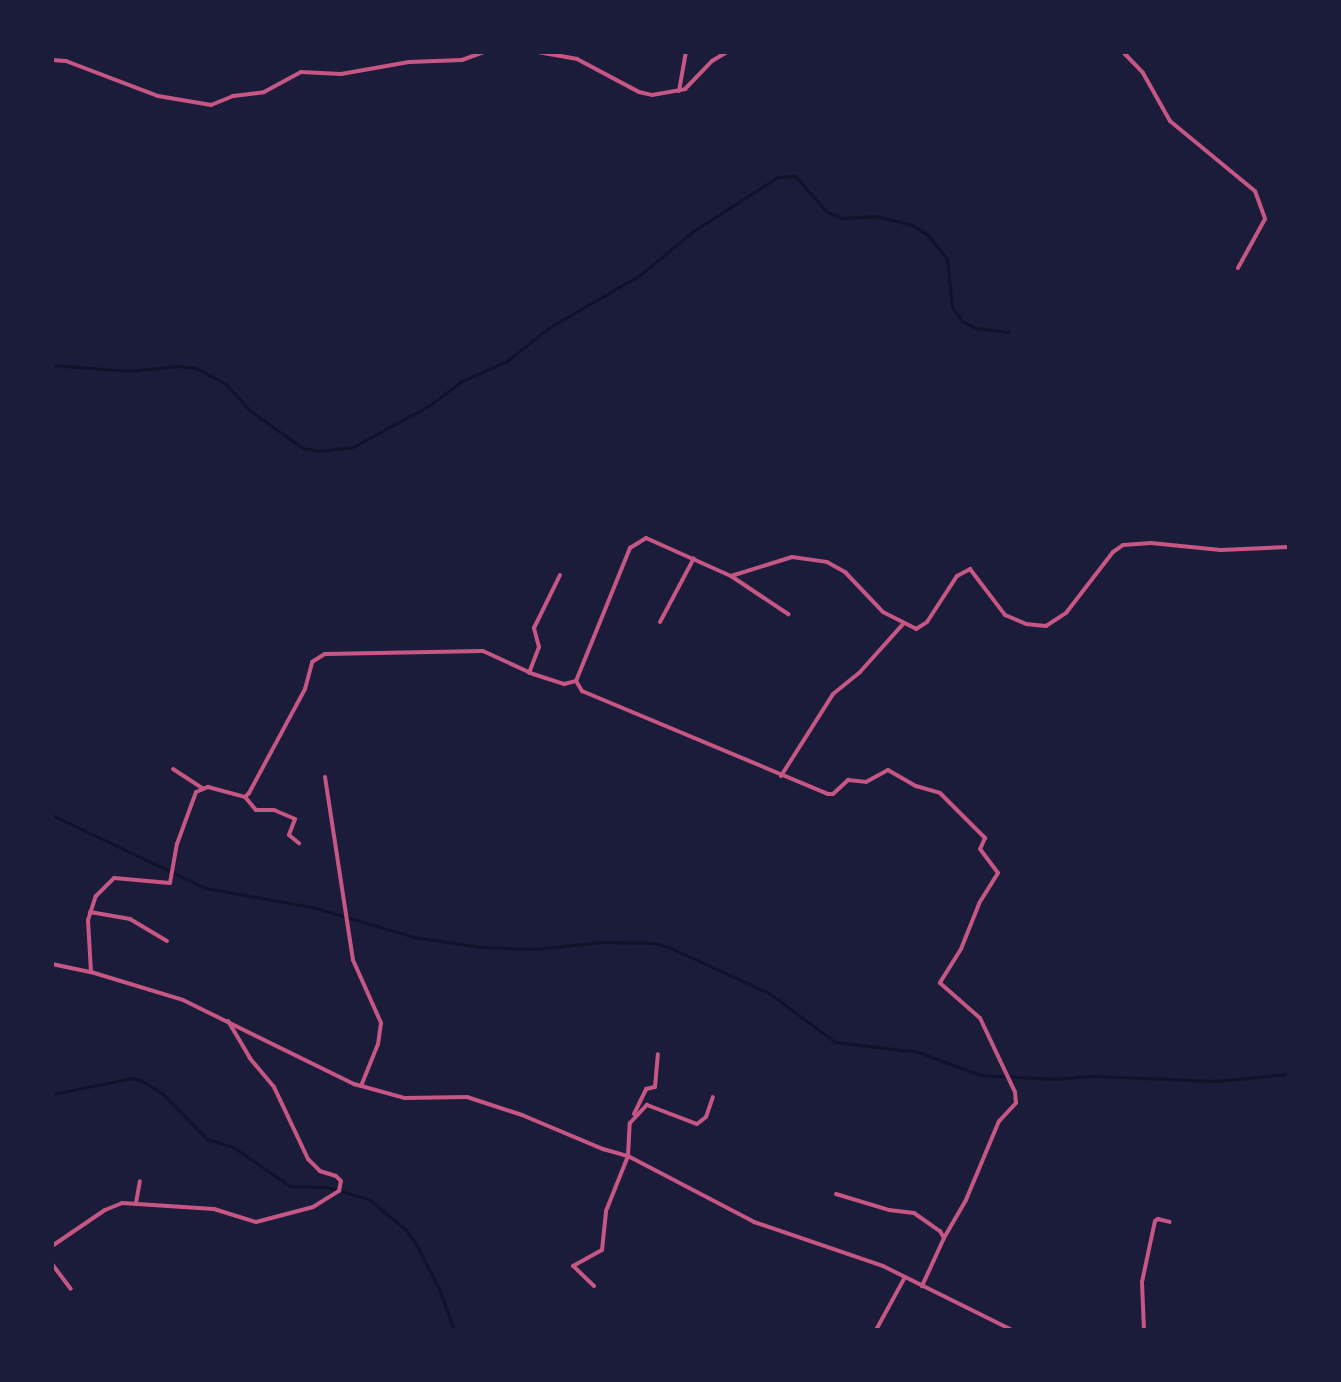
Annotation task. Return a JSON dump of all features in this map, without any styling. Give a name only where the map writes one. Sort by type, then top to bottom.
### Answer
[{"type":"street","points":[[52,60],[66,61],[158,96],[202,105],[264,92],[301,72],[341,74],[409,62],[462,60],[484,52]]},
{"type":"street","points":[[538,52],[577,59],[639,92],[652,95],[679,91],[691,85],[716,57],[727,52]]},
{"type":"street","points":[[679,91],[686,52]]},
{"type":"street","points":[[890,52],[947,52]]},
{"type":"street","points":[[1123,52],[1143,73],[1170,121],[1255,191],[1265,219],[1238,268]]},
{"type":"street","points":[[576,681],[618,574],[636,542],[646,538],[731,576],[788,614]]},
{"type":"street","points":[[731,576],[792,557],[816,558],[845,572],[870,601],[903,624],[921,628],[957,576],[970,569],[1005,615],[1026,624],[1046,626],[1066,613],[1113,552],[1123,545],[1151,543],[1221,550],[1289,547]]},
{"type":"street","points":[[660,622],[694,558]]},
{"type":"street","points":[[529,673],[539,647],[534,628],[560,575]]},
{"type":"street","points":[[781,776],[833,694],[860,672],[903,624]]},
{"type":"street","points":[[245,797],[281,738],[317,657],[472,649],[564,684],[576,681]]},
{"type":"street","points":[[576,681],[582,691],[781,776],[833,794],[848,780],[866,782],[885,769],[916,786],[940,793],[985,838],[981,851],[998,873],[979,904],[961,949],[940,983],[980,1018],[1015,1092],[1016,1103],[999,1121],[966,1200],[922,1286]]},
{"type":"street","points":[[173,769],[202,788],[245,797],[256,810],[292,816],[295,819],[289,835],[299,843]]},
{"type":"street","points":[[325,777],[353,960],[381,1023],[378,1044],[361,1086]]},
{"type":"street","points":[[91,972],[90,912],[96,896],[114,878],[170,883],[192,798],[202,788]]},
{"type":"street","points":[[90,912],[130,919],[167,941]]},
{"type":"street","points":[[52,964],[91,972],[183,1000],[227,1019],[336,1077],[361,1086],[405,1098],[467,1097],[487,1102],[603,1149],[628,1156],[754,1222],[883,1266],[1012,1330]]},
{"type":"street","points":[[52,1246],[105,1210],[122,1203],[161,1208],[214,1209],[256,1222],[313,1207],[339,1191],[341,1181],[320,1171],[308,1159],[274,1087],[250,1058],[227,1019]]},
{"type":"street","points":[[594,1286],[573,1266],[602,1250],[606,1211],[628,1156],[630,1123],[645,1090],[655,1087],[658,1054]]},
{"type":"street","points":[[630,1123],[647,1105],[697,1124],[706,1117],[713,1097]]},
{"type":"street","points":[[136,1203],[140,1181]]},
{"type":"street","points":[[836,1194],[889,1210],[914,1213],[940,1231],[944,1238]]},
{"type":"street","points":[[1144,1330],[1142,1282],[1155,1221],[1170,1222]]},
{"type":"street","points":[[52,1264],[71,1289]]},
{"type":"street","points":[[876,1330],[905,1277]]},
{"type":"waterway","points":[[52,365],[128,371],[179,366],[196,368],[226,384],[250,411],[303,448],[320,451],[353,447],[430,405],[460,382],[507,361],[550,327],[640,275],[695,230],[778,177],[795,176],[827,212],[842,218],[876,216],[912,225],[927,234],[947,259],[952,307],[962,321],[976,328],[1009,332]]},
{"type":"waterway","points":[[52,815],[205,888],[312,907],[414,937],[481,947],[535,949],[603,942],[655,943],[769,993],[835,1042],[918,1052],[981,1075],[1216,1081],[1289,1074]]},
{"type":"waterway","points":[[52,1094],[132,1078],[140,1080],[162,1093],[207,1139],[233,1147],[290,1186],[326,1187],[369,1199],[407,1231],[417,1246],[440,1291],[454,1330]]}]
